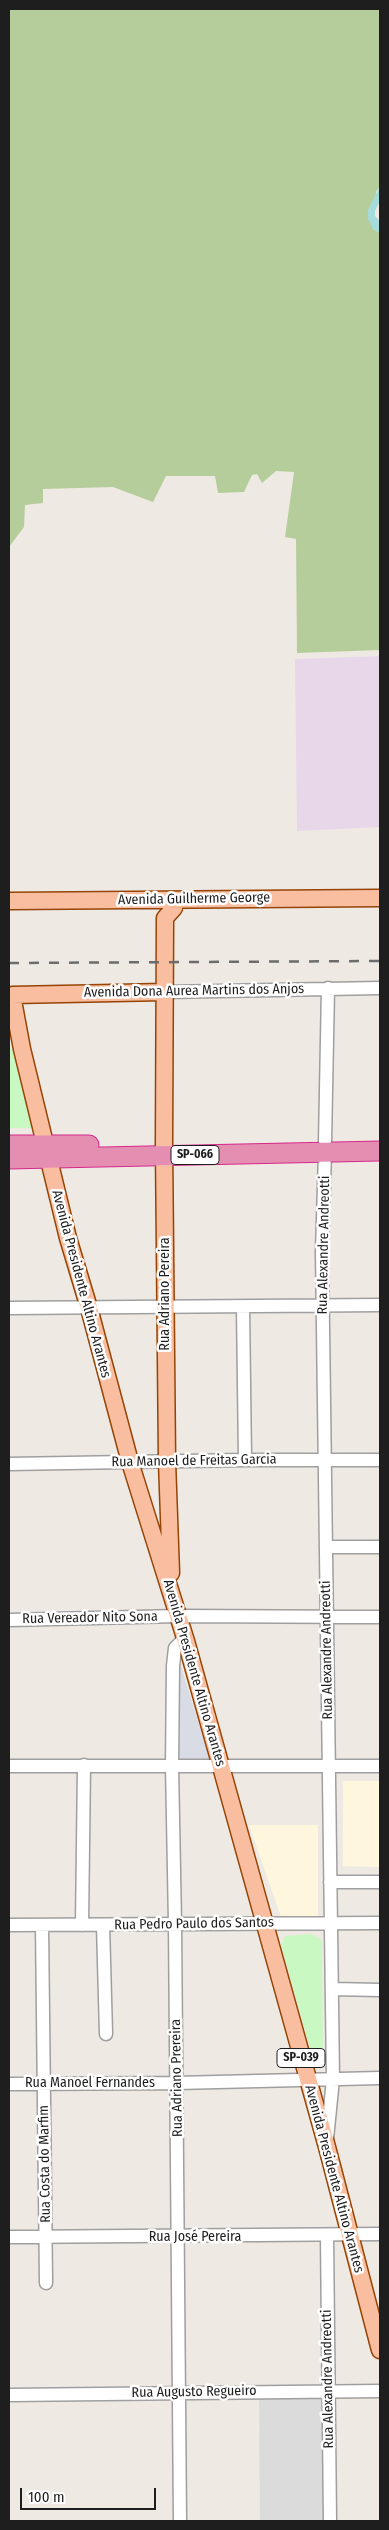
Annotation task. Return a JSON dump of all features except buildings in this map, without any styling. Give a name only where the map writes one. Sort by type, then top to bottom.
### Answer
[{"type":"highway","name":"SP-066","points":[[9,1145],[46,1151],[164,1151],[325,1147],[380,1142]]},
{"type":"highway","name":"SP-066","points":[[325,1147],[380,1151]]},
{"type":"highway","name":"SP-066","points":[[9,1159],[46,1151]]},
{"type":"main road","name":"Avenida Guilherme George","points":[[9,901],[380,898]]},
{"type":"main road","name":"Avenida Guilherme George","points":[[9,910],[165,911],[380,907]]},
{"type":"main road","name":"Rua Adriano Pereira","points":[[165,911],[164,1151],[167,1461],[172,1595]]},
{"type":"main road","name":"Avenida Dona Aurea Martins dos Anjos","points":[[10,995],[165,992]]},
{"type":"main road","name":"Avenida Presidente Altino Arantes","points":[[10,995],[68,1238],[89,1308],[130,1462],[186,1641],[263,1923],[327,2147],[380,2350]]},
{"type":"main road","points":[[9,1039],[22,1049]]},
{"type":"street","name":"Rua Alexandre Andreotti","points":[[327,2147],[333,2079],[323,1306],[328,988]]},
{"type":"street","name":"Avenida Dona Aurea Martins dos Anjos","points":[[165,992],[380,988]]},
{"type":"street","points":[[9,1308],[380,1306]]},
{"type":"street","points":[[243,1307],[245,1460]]},
{"type":"street","name":"Rua Manoel de Freitas Garcia","points":[[9,1464],[380,1460]]},
{"type":"street","points":[[326,1547],[380,1547]]},
{"type":"street","name":"Rua Vereador Nito Sona","points":[[9,1620],[178,1616],[380,1617]]},
{"type":"street","name":"Rua Adriano Prereira","points":[[180,2521],[177,2083],[172,1766],[173,1666],[175,1648],[180,1643],[186,1641]]},
{"type":"street","points":[[82,1925],[84,1765]]},
{"type":"street","points":[[9,1766],[380,1766]]},
{"type":"street","points":[[330,1882],[380,1882]]},
{"type":"street","name":"Rua Pedro Paulo dos Santos","points":[[9,1925],[380,1923]]},
{"type":"street","name":"Rua Costa do Marfim","points":[[42,1925],[46,2283]]},
{"type":"street","points":[[103,1925],[106,2034]]},
{"type":"street","points":[[332,1989],[380,1990]]},
{"type":"street","name":"Rua Manoel Fernandes","points":[[9,2084],[177,2083],[380,2078]]},
{"type":"street","name":"Rua José Pereira","points":[[9,2237],[327,2236],[380,2234]]},
{"type":"street","name":"Rua Alexandre Andreotti","points":[[327,2236],[330,2521]]},
{"type":"street","name":"Rua Augusto Regueiro","points":[[9,2395],[380,2391]]},
{"type":"shaded area","points":[[380,656],[380,827],[297,831],[295,659]]},
{"type":"shaded area","points":[[179,1660],[210,1760],[179,1759]]},
{"type":"shaded area","points":[[343,1781],[380,1781],[380,1867],[343,1866]]},
{"type":"shaded area","points":[[249,1825],[318,1825],[318,1917],[281,1917]]},
{"type":"shaded area","points":[[326,2394],[327,2521],[260,2521],[259,2396]]},
{"type":"green space","points":[[9,9],[380,9],[380,186],[376,192],[373,229],[380,233],[380,650],[297,653],[296,539],[285,537],[294,472],[276,471],[262,483],[257,474],[252,475],[244,492],[218,493],[215,476],[166,476],[153,502],[113,487],[43,489],[43,503],[25,505],[24,527],[9,547]]},
{"type":"green space","points":[[9,1045],[14,1052],[32,1128],[9,1128]]},
{"type":"green space","points":[[311,1934],[322,1940],[323,2065],[315,2066],[281,1945],[285,1936]]},
{"type":"water","points":[[380,186],[380,201],[375,211],[375,216],[380,221],[380,233],[373,229],[368,219],[368,210]]},
{"type":"railway","points":[[9,963],[380,961]]}]
